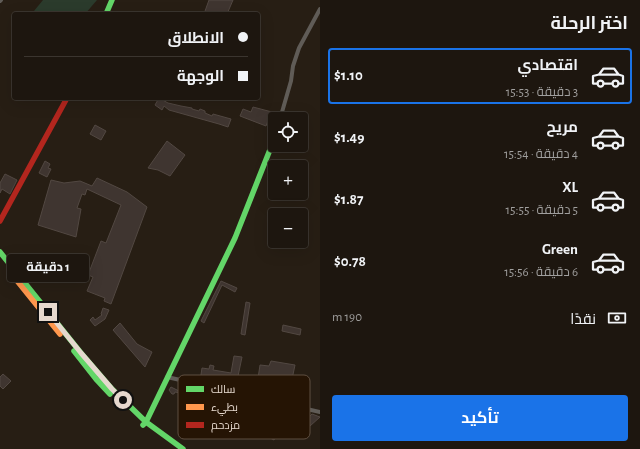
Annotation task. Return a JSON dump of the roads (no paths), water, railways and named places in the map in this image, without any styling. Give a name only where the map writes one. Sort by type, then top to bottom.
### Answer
[{"type":"main road","points":[[107,12],[112,0]]},
{"type":"main road","points":[[0,221],[66,100]]},
{"type":"main road","points":[[144,423],[235,238],[269,152]]},
{"type":"main road","points":[[0,252],[81,353],[112,389],[144,423],[183,449]]},
{"type":"main road","points":[[0,259],[96,379],[108,392],[175,449]]},
{"type":"street","points":[[282,112],[299,48],[320,9]]},
{"type":"street","points":[[167,377],[178,380]]},
{"type":"street","points":[[310,410],[320,412]]}]
